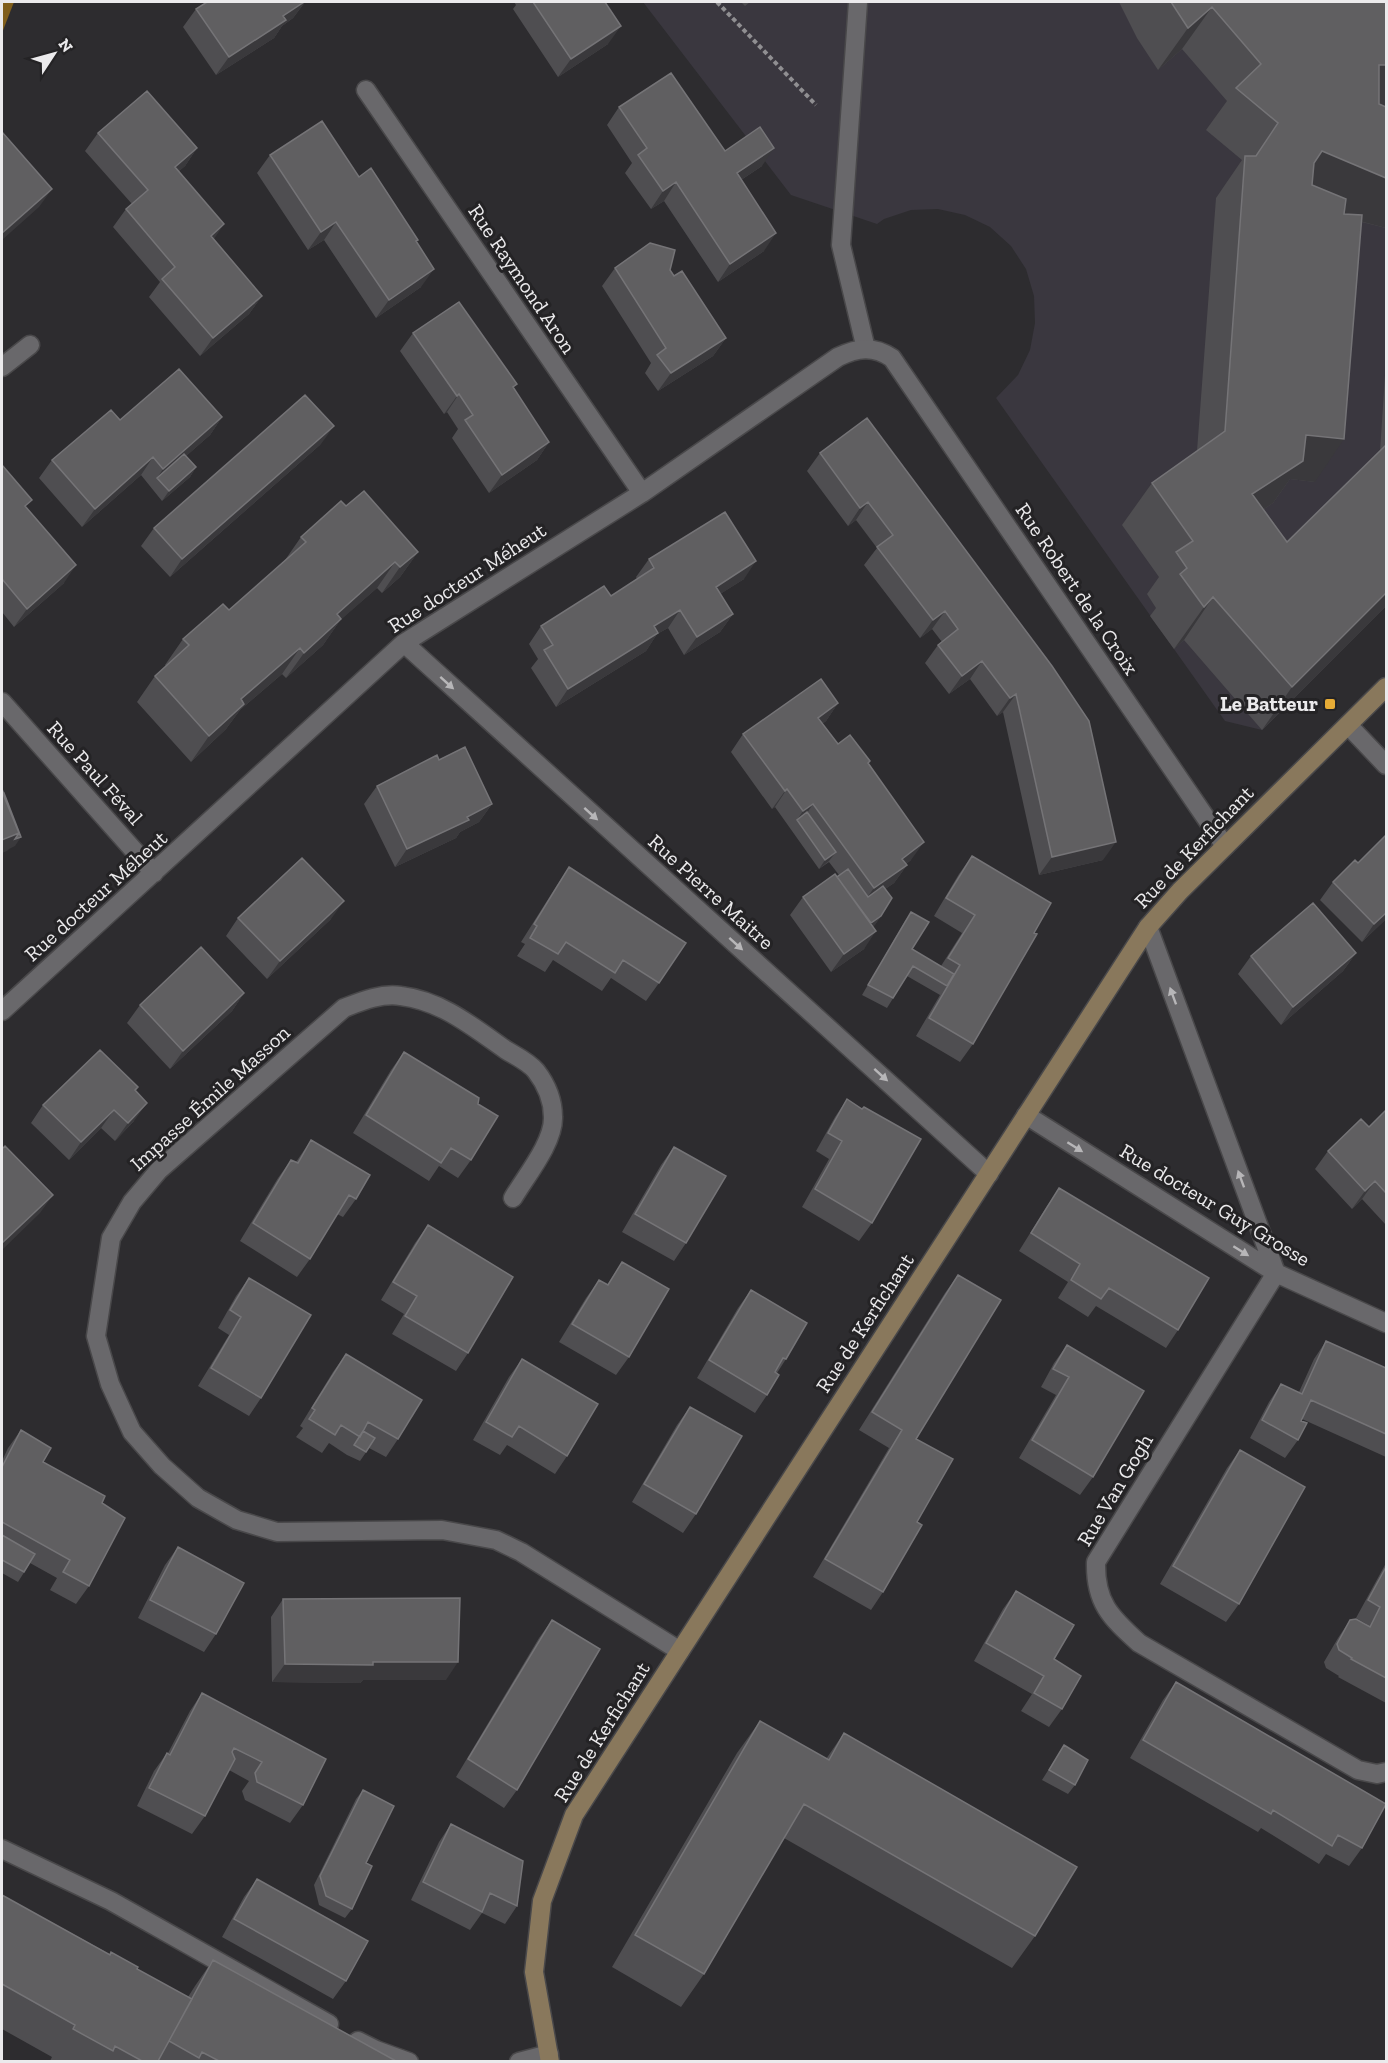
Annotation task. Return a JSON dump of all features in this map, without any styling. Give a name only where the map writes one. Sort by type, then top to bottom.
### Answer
[{"type":"street","points":[[858,2],[841,245],[866,349]]},
{"type":"street","name":"Rue Raymond Aron","points":[[366,90],[642,493]]},
{"type":"street","points":[[2,367],[30,345]]},
{"type":"street","name":"Rue docteur Méheut","points":[[2,1011],[404,643],[642,493],[838,357],[852,351],[866,349]]},
{"type":"street","name":"Rue Robert de la Croix","points":[[866,349],[879,351],[892,358],[1226,846]]},
{"type":"street","name":"Rue Pierre Maitre","points":[[404,643],[989,1173]]},
{"type":"street","name":"Rue de Kerfichant","points":[[550,2058],[534,1972],[542,1900],[574,1815],[1148,927],[1180,891],[1386,687]]},
{"type":"street","name":"Rue Paul Féval","points":[[2,702],[154,873]]},
{"type":"street","points":[[1348,725],[1386,765]]},
{"type":"street","points":[[1148,927],[1276,1273]]},
{"type":"street","name":"Impasse Émile Masson","points":[[513,1198],[551,1135],[554,1118],[545,1083],[534,1068],[453,1014],[426,1000],[399,995],[371,997],[344,1008],[159,1170],[132,1202],[111,1238],[96,1336],[110,1384],[132,1432],[162,1466],[198,1498],[237,1520],[277,1532],[442,1530],[470,1533],[496,1540],[521,1552],[680,1651]]},
{"type":"street","name":"Rue docteur Guy Grosse","points":[[1026,1115],[1276,1273],[1386,1323]]},
{"type":"street","name":"Rue Van Gogh","points":[[1276,1273],[1095,1562],[1095,1583],[1104,1606],[1119,1626],[1139,1643],[1358,1770],[1377,1774],[1386,1772]]},
{"type":"street","points":[[2,1849],[111,1901],[376,2050],[409,2061]]},
{"type":"street","points":[[519,2061],[550,2058]]},
{"type":"path","points":[[717,2],[848,138]]},
{"type":"shaded area","points":[[2,2],[14,2],[2,33]]},
{"type":"shaded area","points":[[643,2],[1386,2],[1386,605],[1262,730],[1225,721],[996,398],[1018,375],[1030,350],[1035,323],[1034,296],[1026,269],[1011,246],[990,227],[965,215],[938,209],[911,210],[884,219],[877,224],[791,195]]},
{"type":"building","points":[[207,2],[304,2],[283,16],[286,20],[229,57],[196,9]]},
{"type":"building","points":[[533,2],[605,2],[621,26],[571,59]]},
{"type":"building","points":[[1171,2],[1386,2],[1386,65],[1379,65],[1379,104],[1386,107],[1386,178],[1322,151],[1314,163],[1312,185],[1346,199],[1344,214],[1362,215],[1344,439],[1306,435],[1303,461],[1252,494],[1287,542],[1386,445],[1386,593],[1292,687],[1213,597],[1204,607],[1180,574],[1187,568],[1176,552],[1193,541],[1152,483],[1225,431],[1245,156],[1256,156],[1278,123],[1236,88],[1261,64],[1212,7],[1188,28]]},
{"type":"building","points":[[671,73],[725,151],[760,127],[774,148],[737,173],[776,233],[730,264],[676,182],[663,191],[638,155],[647,148],[619,107]]},
{"type":"building","points":[[147,91],[197,148],[175,167],[224,224],[211,236],[262,296],[213,338],[162,279],[175,267],[126,209],[148,190],[98,133]]},
{"type":"building","points":[[322,121],[359,177],[371,168],[434,269],[389,300],[336,222],[321,232],[270,155]]},
{"type":"building","points":[[2,132],[52,189],[2,233]]},
{"type":"building","points":[[650,243],[675,250],[670,270],[674,276],[682,271],[726,338],[671,373],[657,355],[666,348],[615,268]]},
{"type":"building","points":[[459,302],[517,384],[513,387],[549,442],[502,475],[465,420],[473,415],[413,333]]},
{"type":"building","points":[[179,369],[222,417],[163,469],[153,457],[95,509],[52,460],[111,410],[120,420]]},
{"type":"building","points":[[305,395],[334,426],[182,559],[154,528]]},
{"type":"building","points":[[867,418],[1052,666],[1089,721],[1116,842],[1052,857],[1016,694],[1010,698],[982,661],[962,676],[938,645],[958,629],[945,611],[933,620],[877,547],[893,535],[868,502],[860,508],[820,453]]},
{"type":"building","points":[[184,454],[196,467],[169,491],[157,478]]},
{"type":"building","points":[[2,465],[32,500],[25,506],[76,565],[27,609],[2,579]]},
{"type":"building","points":[[364,491],[418,552],[400,567],[395,562],[337,614],[341,619],[304,653],[300,648],[241,699],[244,704],[209,736],[155,676],[189,645],[183,639],[223,604],[229,610],[306,542],[301,537],[341,501],[346,506]]},
{"type":"building","points":[[725,512],[756,561],[716,587],[733,614],[697,637],[680,610],[654,626],[658,633],[568,689],[544,650],[553,645],[541,626],[604,586],[611,596],[654,568],[649,559]]},
{"type":"building","points":[[821,679],[838,703],[818,718],[838,744],[850,735],[924,842],[902,859],[907,865],[874,888],[813,804],[803,811],[787,789],[785,791],[743,734]]},
{"type":"building","points":[[465,747],[492,804],[467,817],[469,820],[407,849],[377,786],[437,755],[439,760]]},
{"type":"building","points":[[2,789],[19,833],[2,840]]},
{"type":"building","points":[[4,793],[21,837],[15,839],[19,833]]},
{"type":"building","points":[[807,812],[836,852],[825,860],[797,820]]},
{"type":"building","points":[[1386,835],[1386,913],[1374,924],[1333,882],[1355,860],[1358,863]]},
{"type":"building","points":[[972,856],[1051,903],[1034,933],[1037,934],[973,1044],[929,1018],[960,965],[948,958],[975,915],[946,898]]},
{"type":"building","points":[[302,858],[344,901],[280,961],[238,918]]},
{"type":"building","points":[[569,867],[686,943],[659,983],[623,960],[615,973],[566,942],[558,954],[530,938],[537,926],[534,924]]},
{"type":"building","points":[[848,869],[868,897],[883,886],[892,898],[881,916],[871,923],[837,877]]},
{"type":"building","points":[[835,874],[876,931],[844,954],[803,897]]},
{"type":"building","points":[[1313,903],[1356,953],[1293,1007],[1251,956]]},
{"type":"building","points":[[911,912],[929,922],[912,949],[954,974],[947,986],[913,966],[893,998],[868,985]]},
{"type":"building","points":[[201,947],[244,993],[183,1051],[140,1005]]},
{"type":"building","points":[[100,1050],[138,1087],[135,1090],[147,1103],[128,1123],[114,1110],[81,1142],[43,1105]]},
{"type":"building","points":[[404,1052],[479,1098],[478,1104],[498,1116],[471,1160],[451,1148],[441,1163],[366,1115]]},
{"type":"building","points":[[847,1099],[921,1139],[872,1223],[815,1189],[842,1141],[828,1133]]},
{"type":"building","points":[[1386,1110],[1386,1193],[1375,1181],[1365,1191],[1328,1151],[1361,1119],[1369,1127]]},
{"type":"building","points":[[311,1140],[370,1175],[356,1199],[349,1195],[310,1259],[253,1223],[291,1160],[298,1163]]},
{"type":"building","points":[[5,1146],[53,1195],[2,1243],[2,1149]]},
{"type":"building","points":[[674,1147],[726,1176],[686,1243],[635,1214]]},
{"type":"building","points":[[1059,1188],[1209,1278],[1178,1330],[1109,1288],[1101,1299],[1071,1280],[1080,1264],[1031,1233]]},
{"type":"building","points":[[428,1225],[513,1277],[468,1353],[405,1316],[417,1296],[393,1282]]},
{"type":"building","points":[[622,1262],[669,1289],[629,1357],[572,1324],[599,1280],[608,1285]]},
{"type":"building","points":[[958,1275],[1001,1300],[916,1439],[953,1459],[917,1522],[922,1525],[883,1592],[825,1559],[902,1430],[872,1412]]},
{"type":"building","points":[[249,1278],[311,1315],[261,1398],[211,1368],[241,1317],[230,1310]]},
{"type":"building","points":[[751,1290],[807,1323],[786,1359],[783,1358],[775,1372],[779,1375],[767,1395],[709,1360]]},
{"type":"building","points":[[1326,1341],[1386,1368],[1386,1434],[1311,1400],[1301,1421],[1307,1423],[1298,1440],[1262,1420],[1281,1384],[1302,1394]]},
{"type":"building","points":[[1067,1345],[1144,1391],[1093,1477],[1032,1440],[1069,1377],[1053,1369]]},
{"type":"building","points":[[346,1354],[422,1400],[398,1439],[368,1422],[360,1437],[341,1425],[335,1435],[309,1419],[315,1410],[312,1408]]},
{"type":"building","points":[[522,1359],[598,1404],[567,1456],[519,1426],[512,1437],[486,1422]]},
{"type":"building","points":[[690,1407],[742,1436],[696,1514],[644,1484]]},
{"type":"building","points":[[21,1430],[51,1448],[43,1462],[105,1496],[102,1503],[125,1518],[89,1586],[63,1572],[70,1560],[2,1522],[2,1467]]},
{"type":"building","points":[[363,1431],[375,1438],[366,1452],[354,1445]]},
{"type":"building","points":[[1240,1450],[1305,1487],[1239,1604],[1173,1566]]},
{"type":"building","points":[[2,1535],[35,1554],[24,1572],[2,1560]]},
{"type":"building","points":[[178,1547],[244,1583],[216,1634],[150,1600]]},
{"type":"building","points":[[1386,1567],[1386,1678],[1351,1659],[1339,1650],[1337,1644],[1350,1620],[1356,1619],[1370,1627],[1380,1607],[1368,1600]]},
{"type":"building","points":[[1016,1591],[1074,1625],[1054,1659],[1081,1676],[1062,1709],[1034,1693],[1044,1676],[986,1643]]},
{"type":"building","points":[[460,1598],[458,1662],[373,1662],[373,1665],[285,1664],[283,1599]]},
{"type":"building","points":[[552,1620],[600,1649],[517,1790],[468,1759]]},
{"type":"building","points":[[1176,1682],[1386,1804],[1362,1848],[1338,1835],[1332,1846],[1273,1810],[1271,1814],[1143,1740]]},
{"type":"building","points":[[202,1693],[326,1759],[303,1805],[257,1782],[255,1773],[262,1762],[234,1748],[232,1752],[235,1759],[205,1816],[149,1788],[167,1753],[170,1755]]},
{"type":"building","points":[[760,1721],[829,1760],[844,1733],[1077,1867],[1035,1936],[804,1804],[704,1974],[635,1935]]},
{"type":"building","points":[[1064,1745],[1088,1760],[1075,1785],[1049,1770]]},
{"type":"building","points":[[363,1790],[394,1806],[366,1863],[372,1866],[352,1909],[326,1896],[320,1876]]},
{"type":"building","points":[[451,1824],[523,1861],[517,1906],[490,1893],[482,1912],[423,1882]]},
{"type":"building","points":[[257,1879],[368,1941],[346,1981],[234,1919]]},
{"type":"building","points":[[2,1895],[110,1955],[111,1952],[192,1999],[158,2061],[142,2061],[115,2046],[113,2051],[73,2029],[75,2025],[2,1984]]},
{"type":"building","points":[[213,1960],[396,2061],[219,2061],[202,2052],[199,2058],[169,2041]]},
{"type":"place","name":"Le Batteur","points":[[1330,704]]}]
